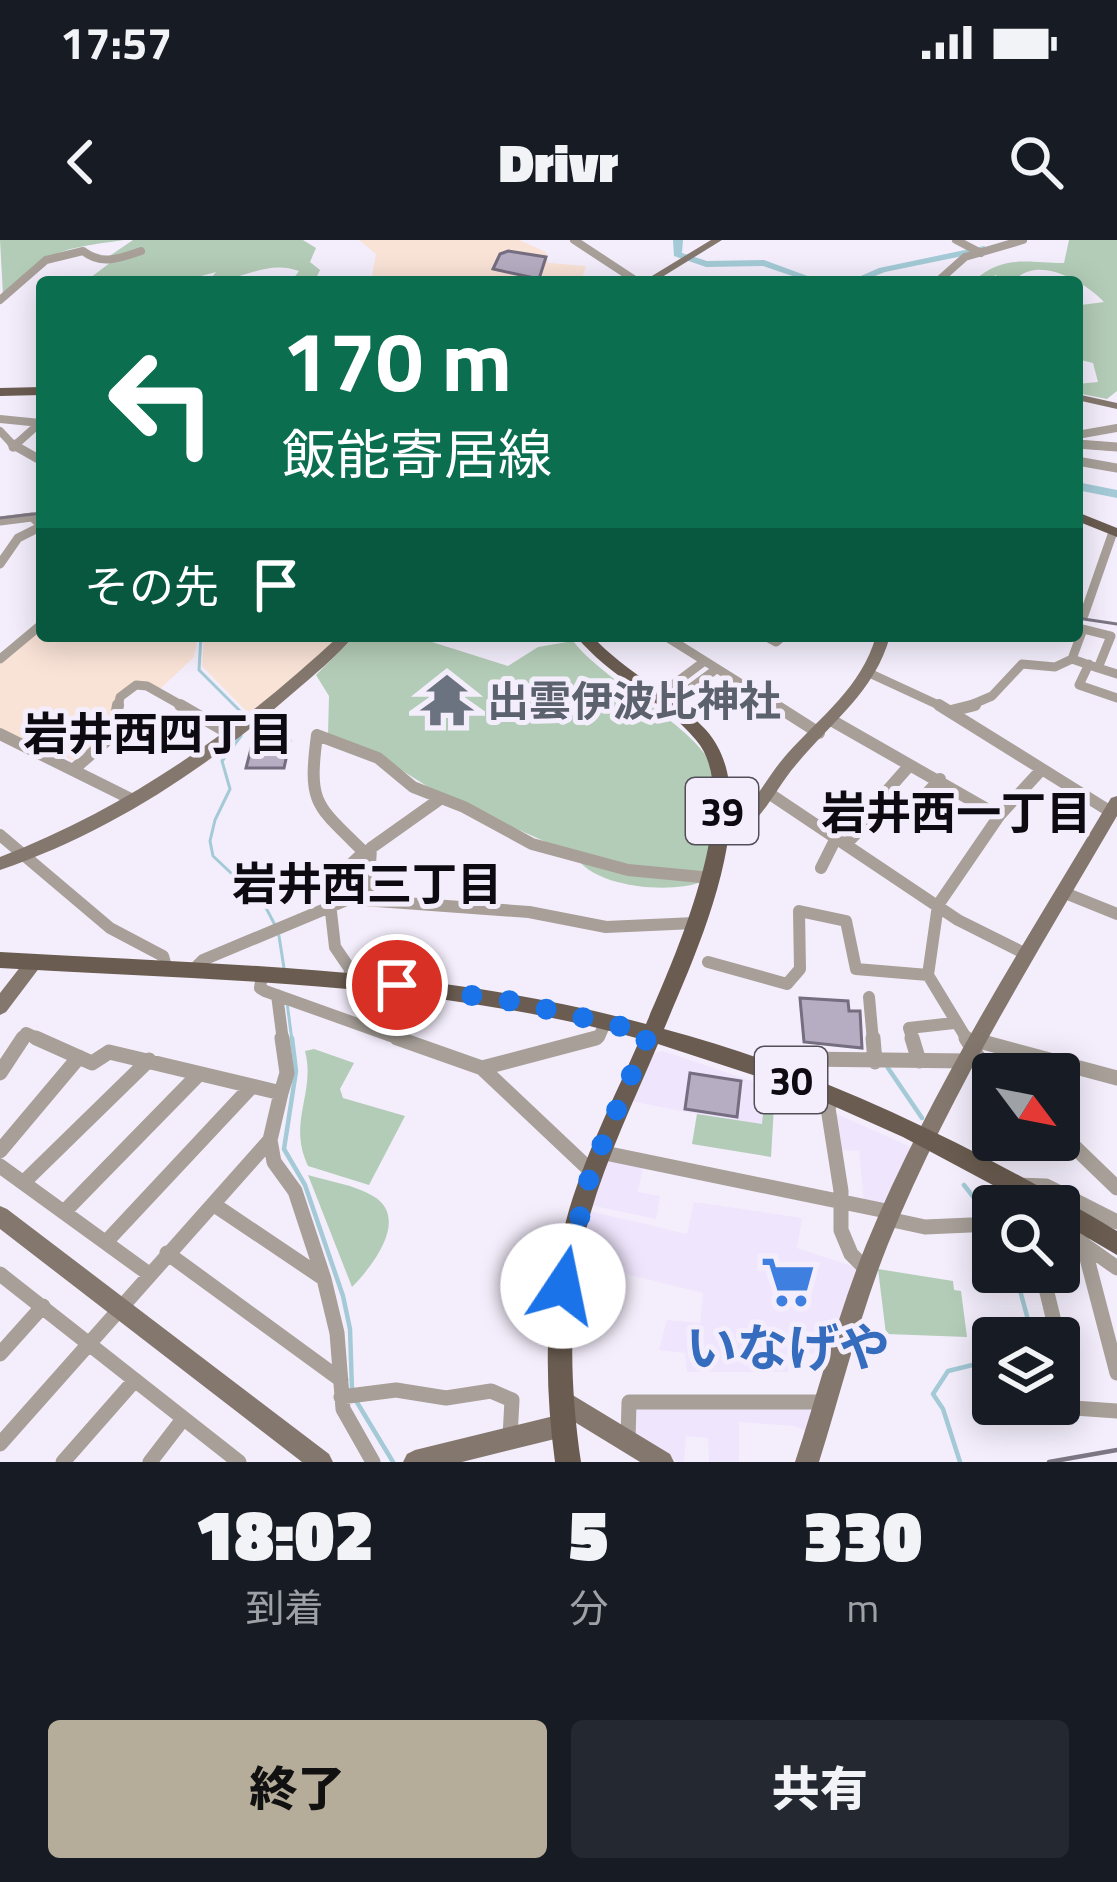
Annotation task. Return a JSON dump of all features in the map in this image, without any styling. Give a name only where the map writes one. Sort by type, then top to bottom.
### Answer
[{"type":"main road","points":[[0,392],[36,391]]},
{"type":"main road","points":[[1083,519],[1115,533]]},
{"type":"main road","name":"39","points":[[568,1462],[562,1413],[561,1303],[595,1162],[712,878],[724,787],[713,750],[660,703],[617,674],[589,642]]},
{"type":"main road","name":"30","points":[[0,959],[350,980],[496,998],[606,1022],[833,1097],[928,1139],[1004,1185]]},
{"type":"main road","name":"30","points":[[1080,1222],[1117,1244]]},
{"type":"street","points":[[574,240],[632,276]]},
{"type":"street","points":[[653,276],[717,240]]},
{"type":"street","points":[[956,240],[978,251]]},
{"type":"street","points":[[944,276],[978,251],[1023,240]]},
{"type":"street","points":[[0,301],[52,258],[82,251],[90,259],[117,261],[141,251]]},
{"type":"street","points":[[1083,400],[1117,406]]},
{"type":"street","points":[[0,418],[36,422]]},
{"type":"street","points":[[14,447],[36,427]]},
{"type":"street","points":[[1083,433],[1117,428]]},
{"type":"street","points":[[0,431],[14,447],[36,458]]},
{"type":"street","points":[[1083,446],[1117,447]]},
{"type":"street","points":[[1100,446],[1111,468]]},
{"type":"street","points":[[0,521],[32,517],[36,521]]},
{"type":"street","points":[[0,564],[14,541],[36,529]]},
{"type":"street","points":[[1084,615],[1115,533]]},
{"type":"street","points":[[0,658],[36,629]]},
{"type":"street","points":[[1083,629],[1111,636],[1079,685],[1117,698]]},
{"type":"street","points":[[0,864],[133,800],[239,730],[340,642]]},
{"type":"street","points":[[679,642],[702,663],[940,779],[999,816]]},
{"type":"street","points":[[720,836],[733,832],[825,726],[867,672],[880,642]]},
{"type":"street","points":[[951,711],[978,706],[1001,692],[1022,664],[1055,667],[1072,658],[1078,642]]},
{"type":"street","points":[[1072,658],[1117,674]]},
{"type":"street","points":[[660,703],[702,663]]},
{"type":"street","points":[[660,703],[715,670]]},
{"type":"street","points":[[808,1462],[867,1270],[889,1216],[973,1051],[1114,807],[1042,769],[951,711],[867,672]]},
{"type":"street","points":[[74,770],[113,735],[120,697],[136,685],[239,730]]},
{"type":"street","points":[[0,734],[133,800]]},
{"type":"street","points":[[350,899],[353,887],[348,867],[364,852],[330,819],[310,787],[317,735],[378,758],[413,787],[563,855],[628,870],[712,878]]},
{"type":"street","points":[[908,766],[878,800],[908,815],[940,779]]},
{"type":"street","points":[[973,1051],[928,975],[938,905],[999,816],[1042,769]]},
{"type":"street","points":[[724,787],[763,797],[1028,955]]},
{"type":"street","points":[[368,899],[371,848],[440,799]]},
{"type":"street","points":[[821,868],[841,841],[885,804]]},
{"type":"street","points":[[0,835],[110,928],[164,956],[167,970]]},
{"type":"street","points":[[1065,893],[1117,914]]},
{"type":"street","points":[[192,971],[203,960],[238,944],[331,912],[350,899],[529,912],[606,926],[695,923]]},
{"type":"street","points":[[708,962],[787,984],[800,969],[799,911],[846,921],[856,969],[928,975]]},
{"type":"street","points":[[331,912],[335,947],[350,969],[350,980]]},
{"type":"street","points":[[0,1007],[34,962]]},
{"type":"street","points":[[262,975],[260,988],[482,1068],[595,1162],[842,1199],[925,1227],[972,1225]]},
{"type":"street","points":[[277,995],[287,1073],[270,1140],[274,1162],[295,1190],[338,1333],[348,1391],[347,1418],[373,1462]]},
{"type":"street","points":[[869,997],[875,1062]]},
{"type":"street","points":[[482,1068],[599,1036],[606,1022]]},
{"type":"street","points":[[919,1061],[909,1028],[954,1023]]},
{"type":"street","points":[[0,1072],[26,1033],[92,1063],[109,1052],[281,1094]]},
{"type":"street","points":[[777,1075],[785,1064],[801,1058],[919,1061],[973,1051],[1117,1078]]},
{"type":"street","points":[[0,1151],[79,1057]]},
{"type":"street","points":[[25,1181],[149,1060]]},
{"type":"street","points":[[65,1210],[199,1074]]},
{"type":"street","points":[[107,1241],[251,1087]]},
{"type":"street","points":[[833,1097],[829,1108],[842,1199],[841,1230],[851,1254],[867,1270]]},
{"type":"street","points":[[0,1444],[270,1140]]},
{"type":"street","points":[[1080,1152],[1117,1188]]},
{"type":"street","points":[[0,1166],[149,1274]]},
{"type":"street","points":[[1080,1203],[1117,1222]]},
{"type":"street","points":[[213,1204],[324,1279]]},
{"type":"street","points":[[0,1216],[320,1462]]},
{"type":"street","points":[[1080,1241],[1117,1268]]},
{"type":"street","points":[[1083,1243],[1117,1373]]},
{"type":"street","points":[[167,1253],[348,1391],[396,1390],[446,1398],[505,1394],[512,1400],[514,1414],[510,1438]]},
{"type":"street","points":[[1,1277],[235,1461]]},
{"type":"street","points":[[0,1354],[43,1306]]},
{"type":"street","points":[[63,1462],[135,1380]]},
{"type":"street","points":[[628,1441],[629,1402],[827,1402]]},
{"type":"street","points":[[1080,1408],[1117,1411]]},
{"type":"street","points":[[415,1462],[510,1438],[562,1413],[628,1441],[662,1462]]},
{"type":"street","points":[[150,1462],[183,1419]]},
{"type":"shaded area","points":[[359,240],[519,240],[546,252],[548,263],[586,266],[583,276],[372,276],[376,254]]},
{"type":"shaded area","points":[[36,633],[36,642],[197,642],[194,657],[159,690],[148,684],[117,697],[108,733],[77,762],[0,729],[0,664]]},
{"type":"shaded area","points":[[204,642],[333,642],[250,715],[202,666]]},
{"type":"shaded area","points":[[663,1051],[775,1089],[771,1157],[692,1144],[697,1114],[630,1101],[649,1054]]},
{"type":"shaded area","points":[[832,1112],[909,1146],[912,1154],[885,1206],[864,1203],[859,1151],[838,1150]]},
{"type":"shaded area","points":[[612,1158],[644,1162],[638,1192],[660,1196],[656,1219],[590,1205],[605,1162]]},
{"type":"shaded area","points":[[694,1202],[802,1218],[797,1248],[859,1268],[833,1354],[792,1353],[787,1359],[788,1372],[687,1372],[685,1353],[659,1350],[667,1320],[700,1323],[703,1293],[577,1262],[589,1211],[687,1234]]},
{"type":"shaded area","points":[[633,1405],[814,1405],[808,1432],[794,1426],[739,1422],[739,1462],[709,1462],[708,1438],[686,1436],[684,1462],[678,1462],[636,1436]]},
{"type":"green space","points":[[0,240],[124,240],[55,255],[3,295]]},
{"type":"green space","points":[[133,240],[303,240],[316,248],[310,262],[320,270],[317,276],[295,276],[299,271],[275,268],[238,276],[213,276],[216,272],[93,276],[111,262],[108,257]]},
{"type":"green space","points":[[1069,240],[1117,240],[1117,391],[1107,399],[1083,394],[1083,383],[1098,382],[1093,363],[1083,360],[1083,305],[1104,302],[1083,285],[1083,276],[1039,270],[1020,276],[979,276],[1003,264],[1064,263]]},
{"type":"green space","points":[[349,642],[432,642],[508,666],[538,647],[574,642],[607,674],[692,739],[706,756],[714,772],[716,799],[701,882],[652,887],[614,881],[584,866],[575,855],[441,795],[368,749],[328,734],[329,696],[316,675]]},
{"type":"green space","points":[[314,1049],[354,1063],[340,1089],[343,1098],[405,1116],[369,1185],[308,1166],[300,1135],[307,1080],[305,1051]]},
{"type":"green space","points":[[766,1085],[775,1089],[771,1157],[692,1144],[697,1114],[762,1124]]},
{"type":"green space","points":[[308,1175],[366,1192],[384,1205],[388,1229],[384,1243],[352,1287]]},
{"type":"green space","points":[[878,1269],[953,1281],[954,1290],[961,1291],[967,1337],[886,1334]]},
{"type":"building","points":[[500,254],[546,257],[540,276],[525,276],[493,269]]},
{"type":"building","points":[[253,741],[290,741],[284,768],[246,768]]},
{"type":"building","points":[[800,998],[848,1001],[849,1011],[860,1011],[862,1048],[804,1042]]},
{"type":"building","points":[[690,1073],[741,1081],[737,1117],[685,1109]]},
{"type":"waterway","points":[[678,240],[677,254],[706,264],[764,263],[802,276]]},
{"type":"waterway","points":[[867,276],[984,249]]},
{"type":"waterway","points":[[1083,487],[1117,494]]},
{"type":"waterway","points":[[201,642],[199,670],[245,716]]},
{"type":"waterway","points":[[241,736],[222,761],[230,789],[210,841],[213,856],[264,904],[276,927]]},
{"type":"waterway","points":[[279,936],[284,968]]},
{"type":"waterway","points":[[287,1002],[292,1041]]},
{"type":"waterway","points":[[292,1038],[296,1071],[284,1149],[305,1185],[343,1296],[350,1329],[352,1390]]},
{"type":"waterway","points":[[888,1068],[922,1118]]},
{"type":"waterway","points":[[964,1185],[972,1195]]},
{"type":"waterway","points":[[1021,1293],[1027,1317]]},
{"type":"waterway","points":[[960,1462],[943,1409],[933,1394],[948,1371],[972,1365]]},
{"type":"waterway","points":[[355,1399],[393,1462]]},
{"type":"railway","points":[[0,518],[36,514]]},
{"type":"railway","points":[[1083,619],[1117,624]]},
{"type":"railway","points":[[1049,1462],[1117,1450]]},
{"type":"place","name":"出雲伊波比神社","points":[[447,700]]},
{"type":"place","name":"いなげや","points":[[788,1282]]},
{"type":"district","name":"岩井西四丁目","points":[[158,733]]},
{"type":"district","name":"岩井西一丁目","points":[[956,812]]},
{"type":"district","name":"岩井西三丁目","points":[[367,883]]},
{"type":"route","points":[[397,985],[511,1001],[649,1033],[591,1171],[563,1286]]}]
